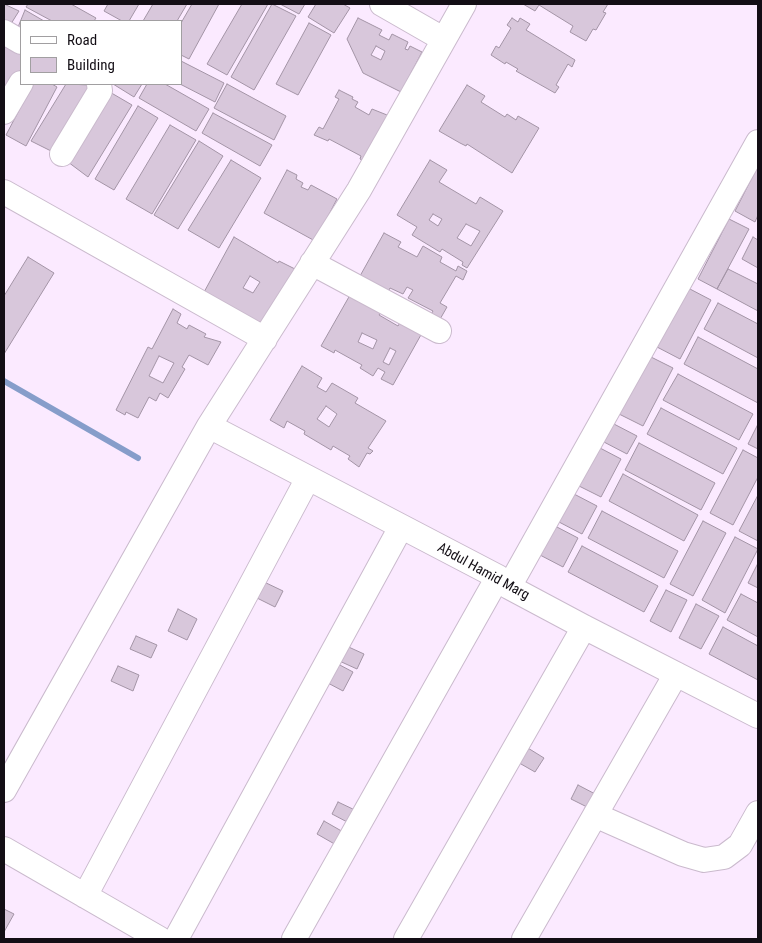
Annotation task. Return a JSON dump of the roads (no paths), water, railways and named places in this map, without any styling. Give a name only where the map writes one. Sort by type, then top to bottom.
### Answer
[{"type":"street","points":[[382,4],[443,38]]},
{"type":"street","points":[[4,790],[209,426],[359,190],[443,38],[464,4]]},
{"type":"street","points":[[4,32],[20,41]]},
{"type":"street","points":[[4,112],[20,85]]},
{"type":"street","points":[[62,154],[100,91],[99,85]]},
{"type":"street","points":[[294,939],[758,142]]},
{"type":"street","points":[[4,192],[266,339]]},
{"type":"street","points":[[312,263],[439,331]]},
{"type":"street","name":"Abdul Hamid Marg","points":[[209,426],[401,527],[584,627],[758,716]]},
{"type":"street","points":[[85,896],[308,478]]},
{"type":"street","points":[[176,939],[401,527]]},
{"type":"street","points":[[406,939],[584,627]]},
{"type":"street","points":[[524,939],[676,674]]},
{"type":"street","points":[[596,815],[683,854],[704,860],[724,857],[740,845],[758,813]]},
{"type":"street","points":[[4,849],[160,939]]},
{"type":"waterway","points":[[4,381],[138,458]]}]
